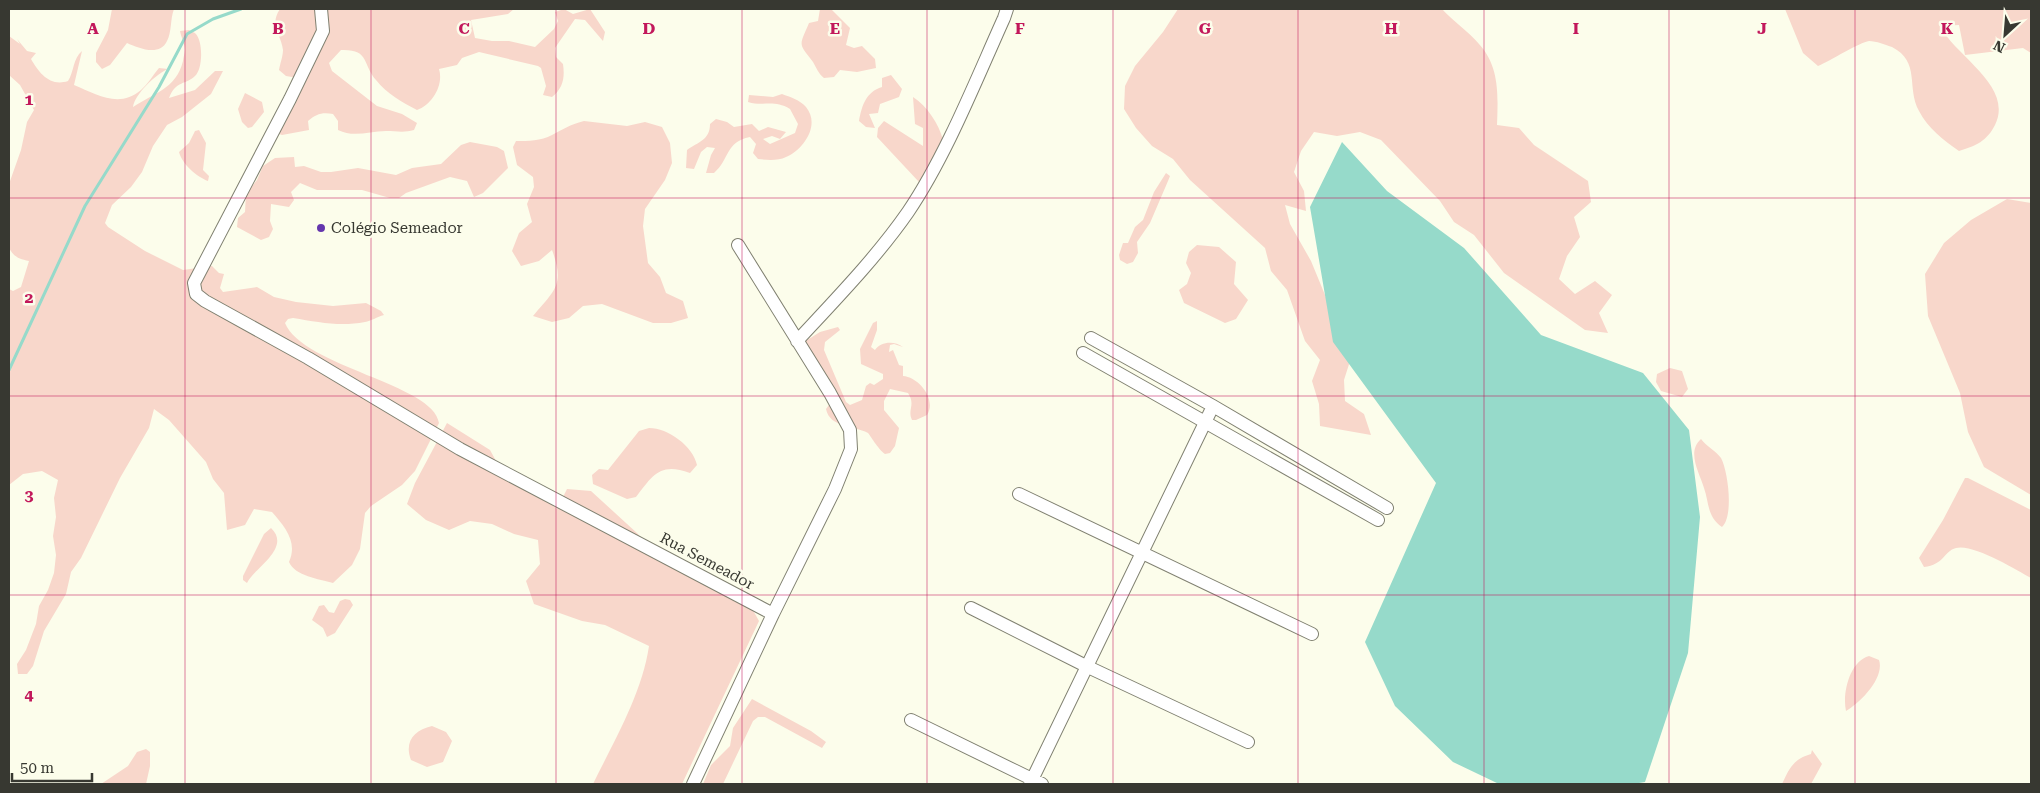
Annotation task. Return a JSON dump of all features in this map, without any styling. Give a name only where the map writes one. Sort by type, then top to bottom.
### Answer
[{"type":"street","name":"Rua Semeador","points":[[321,9],[323,31],[282,116],[194,283],[196,294],[205,301],[308,358],[460,449],[773,614]]},
{"type":"street","points":[[797,341],[854,278],[908,212],[942,150],[1007,9]]},
{"type":"street","points":[[692,784],[835,488],[851,449],[850,430],[846,421],[738,245]]},
{"type":"street","points":[[1091,338],[1213,406],[1387,508]]},
{"type":"street","points":[[1083,353],[1378,520]]},
{"type":"street","points":[[911,720],[1035,783],[1141,553],[1213,406]]},
{"type":"street","points":[[1019,494],[1312,634]]},
{"type":"street","points":[[971,608],[1088,667],[1248,742]]},
{"type":"shaded area","points":[[112,9],[174,9],[170,34],[164,46],[159,49],[148,50],[127,43],[110,65],[102,69],[96,62],[96,53],[108,30]]},
{"type":"shaded area","points":[[280,9],[514,9],[508,14],[471,20],[475,38],[509,41],[535,47],[554,29],[558,21],[555,12],[564,9],[573,14],[590,9],[605,32],[603,41],[585,20],[575,19],[555,48],[556,57],[563,64],[564,74],[561,86],[552,97],[543,95],[546,86],[541,68],[538,66],[479,52],[462,58],[457,65],[439,69],[440,81],[436,94],[427,104],[417,110],[395,97],[380,85],[361,55],[350,50],[341,50],[329,63],[332,71],[377,106],[402,114],[417,123],[414,130],[350,134],[338,130],[338,121],[333,114],[322,113],[308,121],[309,130],[282,135],[274,132],[303,88],[304,79],[286,76],[279,70],[283,50],[276,20]]},
{"type":"shaded area","points":[[820,9],[831,9],[850,28],[846,45],[854,48],[862,46],[875,59],[876,68],[857,72],[840,70],[834,77],[824,78],[822,76],[802,44],[803,36],[809,23],[818,21]]},
{"type":"shaded area","points":[[1178,9],[1442,9],[1475,39],[1491,62],[1496,82],[1497,125],[1519,128],[1534,145],[1588,181],[1591,202],[1574,217],[1580,237],[1567,256],[1559,279],[1575,294],[1595,281],[1612,295],[1599,313],[1608,333],[1585,330],[1504,273],[1474,235],[1454,222],[1440,201],[1381,140],[1360,132],[1337,136],[1314,132],[1301,151],[1294,172],[1304,191],[1306,211],[1285,205],[1290,224],[1311,261],[1351,358],[1344,380],[1345,401],[1364,414],[1371,435],[1320,426],[1319,404],[1312,381],[1320,360],[1305,341],[1287,290],[1271,271],[1265,248],[1190,180],[1173,159],[1152,146],[1136,128],[1124,109],[1125,86],[1135,66],[1163,32]]},
{"type":"shaded area","points":[[1785,9],[2031,9],[2031,53],[2023,48],[1965,55],[1959,25],[1940,26],[1948,38],[1981,72],[1997,97],[1999,111],[1992,131],[1976,145],[1959,151],[1936,133],[1919,111],[1913,93],[1910,68],[1907,60],[1901,53],[1892,47],[1869,41],[1818,66],[1803,53]]},
{"type":"shaded area","points":[[189,30],[196,34],[200,43],[200,68],[192,79],[175,88],[169,98],[195,90],[215,71],[223,71],[211,94],[182,117],[167,125],[153,146],[142,172],[131,187],[112,205],[105,223],[108,227],[145,251],[183,270],[212,266],[219,273],[224,274],[220,288],[223,292],[257,287],[274,297],[296,302],[333,306],[366,303],[381,311],[384,315],[356,323],[329,323],[293,318],[288,319],[285,323],[297,338],[316,352],[415,397],[432,409],[439,423],[415,471],[402,485],[371,506],[365,513],[360,549],[352,565],[333,583],[302,574],[292,567],[289,562],[292,548],[289,535],[272,512],[254,509],[245,525],[227,530],[224,493],[213,479],[206,462],[169,420],[154,409],[149,428],[120,478],[81,558],[71,572],[66,594],[44,631],[33,666],[27,674],[18,674],[17,664],[26,650],[36,624],[39,606],[48,590],[54,573],[56,555],[53,536],[56,517],[54,498],[58,480],[42,471],[23,474],[9,485],[9,289],[13,291],[21,287],[29,261],[17,257],[9,248],[9,184],[21,150],[27,122],[34,110],[20,85],[9,75],[9,36],[20,44],[17,39],[27,51],[36,53],[31,59],[34,64],[41,74],[56,82],[68,81],[77,57],[82,51],[74,85],[108,98],[124,99],[133,96],[144,88],[159,68],[168,69],[147,85],[138,96],[133,107],[163,89],[175,78],[180,70],[185,51],[180,31]]},
{"type":"shaded area","points":[[891,75],[902,89],[899,97],[880,104],[878,113],[869,114],[875,128],[866,127],[859,121],[863,105],[872,92],[882,87],[882,78]]},
{"type":"shaded area","points":[[245,93],[262,102],[264,112],[252,127],[248,128],[242,122],[238,109]]},
{"type":"shaded area","points":[[782,94],[804,105],[812,121],[811,129],[804,143],[792,154],[780,159],[758,159],[753,153],[756,144],[750,137],[742,139],[732,147],[714,173],[706,173],[715,148],[707,147],[701,152],[694,169],[686,168],[687,150],[706,137],[710,124],[716,119],[727,122],[734,127],[752,124],[759,131],[768,127],[786,132],[780,139],[772,136],[763,139],[770,144],[795,133],[798,124],[790,109],[779,104],[748,102],[749,95],[773,97]]},
{"type":"shaded area","points":[[913,97],[932,116],[943,140],[919,182],[877,137],[878,128],[884,121],[923,146],[923,128],[915,124]]},
{"type":"shaded area","points":[[584,121],[627,126],[645,122],[662,127],[670,143],[672,163],[665,180],[645,209],[643,226],[648,263],[660,277],[666,293],[683,301],[688,318],[671,323],[653,323],[602,304],[583,306],[569,318],[552,322],[533,316],[556,286],[558,271],[552,250],[539,261],[521,266],[512,251],[519,233],[532,222],[527,204],[534,187],[533,177],[517,165],[513,147],[516,141],[530,141],[543,138]]},
{"type":"shaded area","points":[[199,130],[206,143],[203,170],[209,176],[208,181],[190,169],[183,161],[179,152],[189,143],[195,131]]},
{"type":"shaded area","points":[[470,142],[497,147],[504,151],[508,168],[483,193],[474,197],[467,181],[450,177],[406,193],[399,198],[390,198],[362,190],[317,190],[300,183],[291,192],[294,200],[289,207],[271,204],[270,221],[273,229],[269,237],[261,240],[237,227],[238,218],[245,212],[246,194],[257,180],[263,166],[275,158],[294,157],[295,167],[304,166],[321,172],[358,168],[396,175],[412,168],[441,164],[461,145]]},
{"type":"shaded area","points":[[1166,173],[1170,176],[1150,223],[1137,242],[1138,253],[1133,262],[1127,264],[1120,260],[1119,255],[1123,243],[1128,243],[1135,227],[1143,220],[1154,192]]},
{"type":"shaded area","points":[[2007,199],[2031,203],[2031,495],[1984,467],[1968,432],[1960,393],[1928,316],[1925,274],[1944,243],[1971,220]]},
{"type":"shaded area","points":[[1197,245],[1219,247],[1236,262],[1234,284],[1248,300],[1236,319],[1225,323],[1184,303],[1179,290],[1187,284],[1191,273],[1186,263],[1189,252]]},
{"type":"shaded area","points":[[877,321],[877,330],[871,347],[875,350],[881,345],[888,343],[896,344],[903,347],[894,344],[890,345],[889,352],[893,350],[899,365],[903,366],[903,376],[915,380],[925,390],[930,403],[927,415],[912,420],[910,413],[911,401],[908,393],[890,389],[884,401],[884,410],[899,428],[895,446],[890,453],[885,454],[868,433],[837,423],[828,415],[826,409],[831,402],[804,342],[820,332],[838,327],[840,330],[825,342],[824,350],[846,402],[850,405],[862,400],[866,386],[870,383],[874,385],[883,379],[883,374],[861,364],[860,349],[873,323]]},
{"type":"shaded area","points":[[1670,368],[1682,371],[1688,389],[1682,397],[1661,391],[1656,382],[1657,374]]},
{"type":"shaded area","points":[[447,423],[490,450],[501,470],[541,496],[557,509],[567,489],[591,491],[638,534],[651,551],[750,605],[759,621],[682,784],[593,784],[634,699],[649,646],[605,625],[582,621],[534,604],[526,581],[540,564],[538,540],[514,534],[492,524],[470,521],[449,530],[426,520],[407,504],[415,483]]},
{"type":"shaded area","points":[[649,428],[664,431],[679,439],[685,445],[695,458],[697,465],[690,473],[680,470],[664,470],[647,482],[636,497],[627,499],[593,484],[592,475],[599,469],[608,470],[639,431]]},
{"type":"shaded area","points":[[1701,439],[1721,458],[1724,464],[1728,483],[1729,504],[1726,521],[1722,527],[1711,514],[1695,463],[1695,450]]},
{"type":"shaded area","points":[[1965,478],[2031,510],[2031,578],[1983,553],[1963,548],[1956,548],[1936,564],[1924,567],[1919,558],[1943,520]]},
{"type":"shaded area","points":[[271,528],[276,535],[277,543],[274,550],[247,583],[243,580],[243,576],[264,534]]},
{"type":"shaded area","points":[[350,600],[353,605],[335,633],[327,637],[323,628],[312,620],[319,606],[324,605],[329,612],[334,613],[340,601]]},
{"type":"shaded area","points":[[1869,656],[1879,660],[1880,667],[1875,682],[1858,702],[1846,711],[1845,696],[1852,671],[1862,659]]},
{"type":"shaded area","points":[[752,699],[811,731],[826,742],[822,748],[765,717],[758,717],[753,721],[723,784],[703,784],[711,765],[730,746],[733,728]]},
{"type":"shaded area","points":[[432,726],[446,732],[452,741],[443,762],[427,767],[411,760],[409,748],[412,738],[420,730]]},
{"type":"shaded area","points":[[146,749],[150,752],[150,766],[146,784],[101,784],[128,766],[137,752]]},
{"type":"shaded area","points":[[1812,750],[1822,764],[1811,784],[1782,784],[1792,765],[1811,754]]},
{"type":"water","points":[[1342,142],[1387,191],[1464,248],[1541,335],[1643,373],[1689,430],[1700,517],[1688,653],[1645,782],[1633,784],[1499,784],[1453,762],[1395,706],[1365,642],[1436,483],[1333,342],[1310,207]]},
{"type":"waterway","points":[[9,370],[85,206],[159,87],[187,34],[213,19],[241,9]]},
{"type":"place","name":"Colégio Semeador","points":[[321,228]]}]
